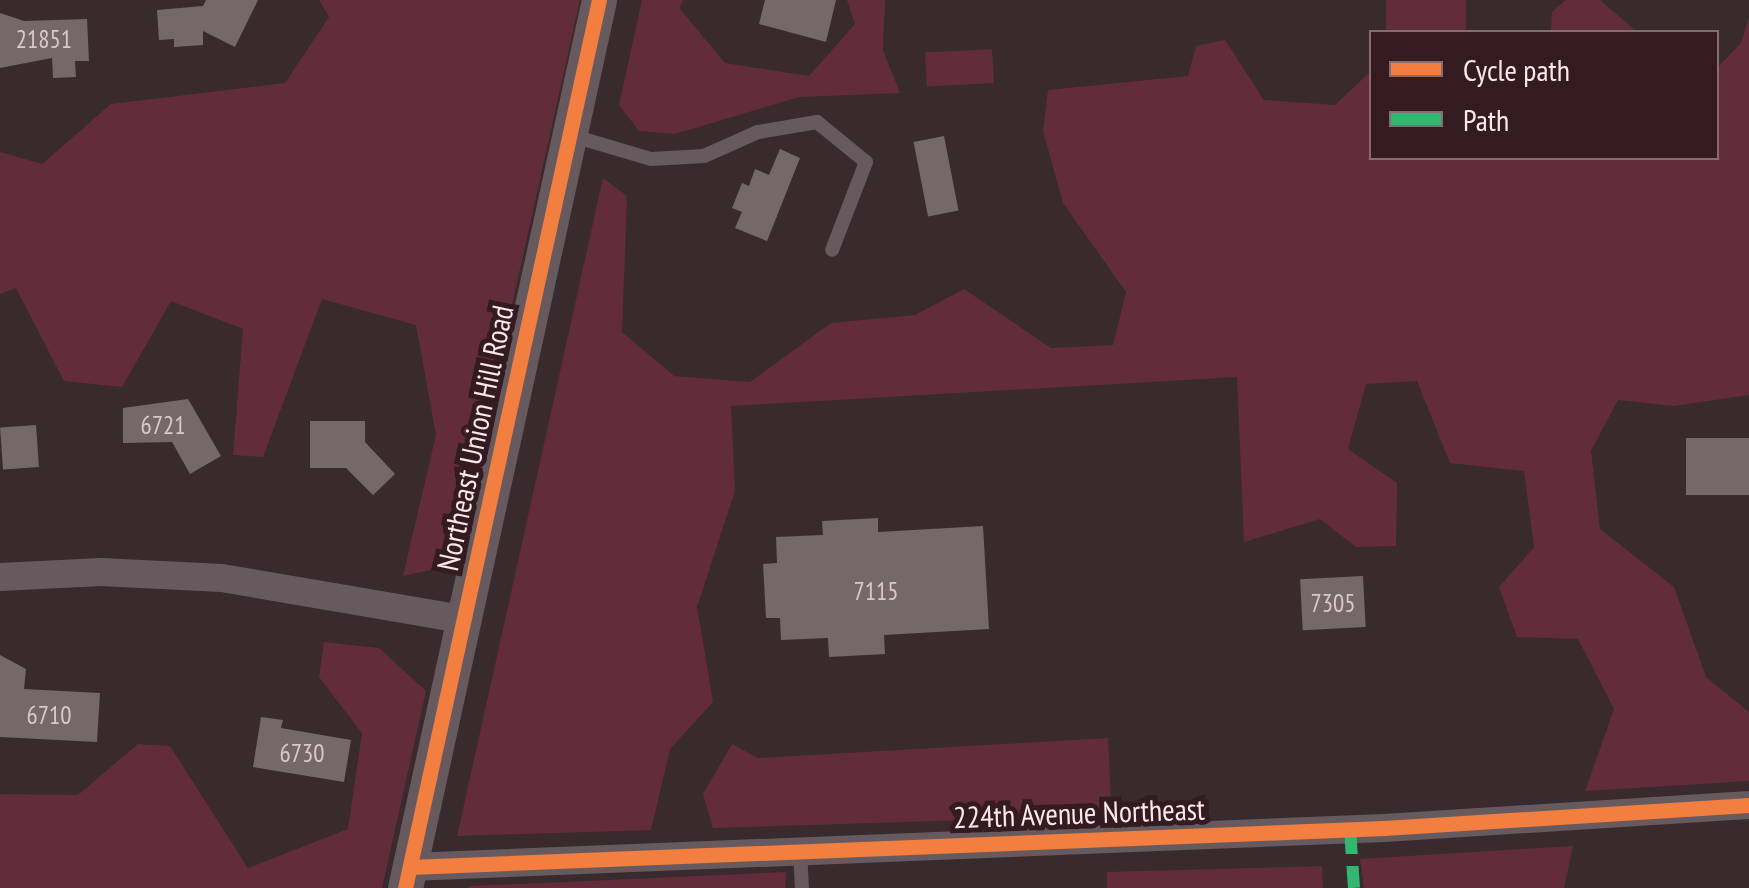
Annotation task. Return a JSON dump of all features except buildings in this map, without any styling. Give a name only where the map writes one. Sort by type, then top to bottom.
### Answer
[{"type":"street","name":"Northeast Union Hill Road","points":[[407,878],[599,0]]},
{"type":"street","points":[[0,576],[102,572],[222,578],[463,619]]},
{"type":"street","name":"224th Avenue Northeast","points":[[407,878],[800,852],[1384,828],[1749,804]]},
{"type":"lane","points":[[570,134],[668,158],[704,156],[758,132],[817,122],[866,162],[832,250]]},
{"type":"lane","points":[[800,852],[802,888]]},
{"type":"shaded area","points":[[319,0],[580,0],[454,565],[403,576],[436,435],[416,325],[322,299],[263,457],[233,455],[243,329],[171,301],[122,387],[64,381],[16,288],[0,294],[0,152],[42,164],[111,104],[285,83],[329,17]]},
{"type":"shaded area","points":[[642,0],[683,0],[680,9],[725,63],[809,76],[855,24],[847,0],[885,0],[883,50],[900,93],[799,97],[675,134],[639,131],[619,105]]},
{"type":"shaded area","points":[[1386,0],[1466,0],[1466,30],[1386,30]]},
{"type":"shaded area","points":[[1566,0],[1600,0],[1635,30],[1551,30],[1552,12]]},
{"type":"shaded area","points":[[1749,17],[1749,395],[1674,406],[1618,400],[1591,451],[1600,529],[1674,587],[1706,677],[1749,712],[1749,781],[1585,791],[1614,709],[1578,639],[1517,637],[1499,587],[1534,547],[1524,471],[1450,463],[1417,381],[1366,384],[1348,449],[1397,483],[1396,546],[1356,547],[1320,519],[1244,542],[1237,377],[731,406],[735,491],[697,607],[713,702],[670,749],[651,830],[457,836],[603,178],[627,196],[622,332],[674,376],[750,382],[831,323],[915,315],[964,289],[1051,348],[1113,345],[1126,292],[1063,203],[1043,131],[1048,90],[1188,76],[1196,46],[1225,40],[1264,100],[1335,105],[1369,73],[1369,160],[1719,160],[1719,66],[1741,43]]},
{"type":"shaded area","points":[[992,49],[994,83],[927,86],[925,53]]},
{"type":"shaded area","points":[[324,642],[379,648],[426,691],[382,888],[0,888],[0,794],[78,795],[138,744],[170,746],[248,868],[348,829],[362,733],[319,677]]},
{"type":"shaded area","points":[[1108,738],[1111,802],[1099,816],[713,828],[703,794],[732,744],[758,758]]},
{"type":"shaded area","points":[[1573,846],[1564,888],[1364,888],[1360,859]]},
{"type":"shaded area","points":[[1322,866],[1323,888],[1107,888],[1107,872]]},
{"type":"shaded area","points":[[786,872],[785,888],[467,888],[472,886]]},
{"type":"marked path","points":[[1350,829],[1354,888]]},
{"type":"cycle path","points":[[405,888],[599,0]]},
{"type":"cycle path","points":[[410,867],[1384,828],[1749,805]]}]
